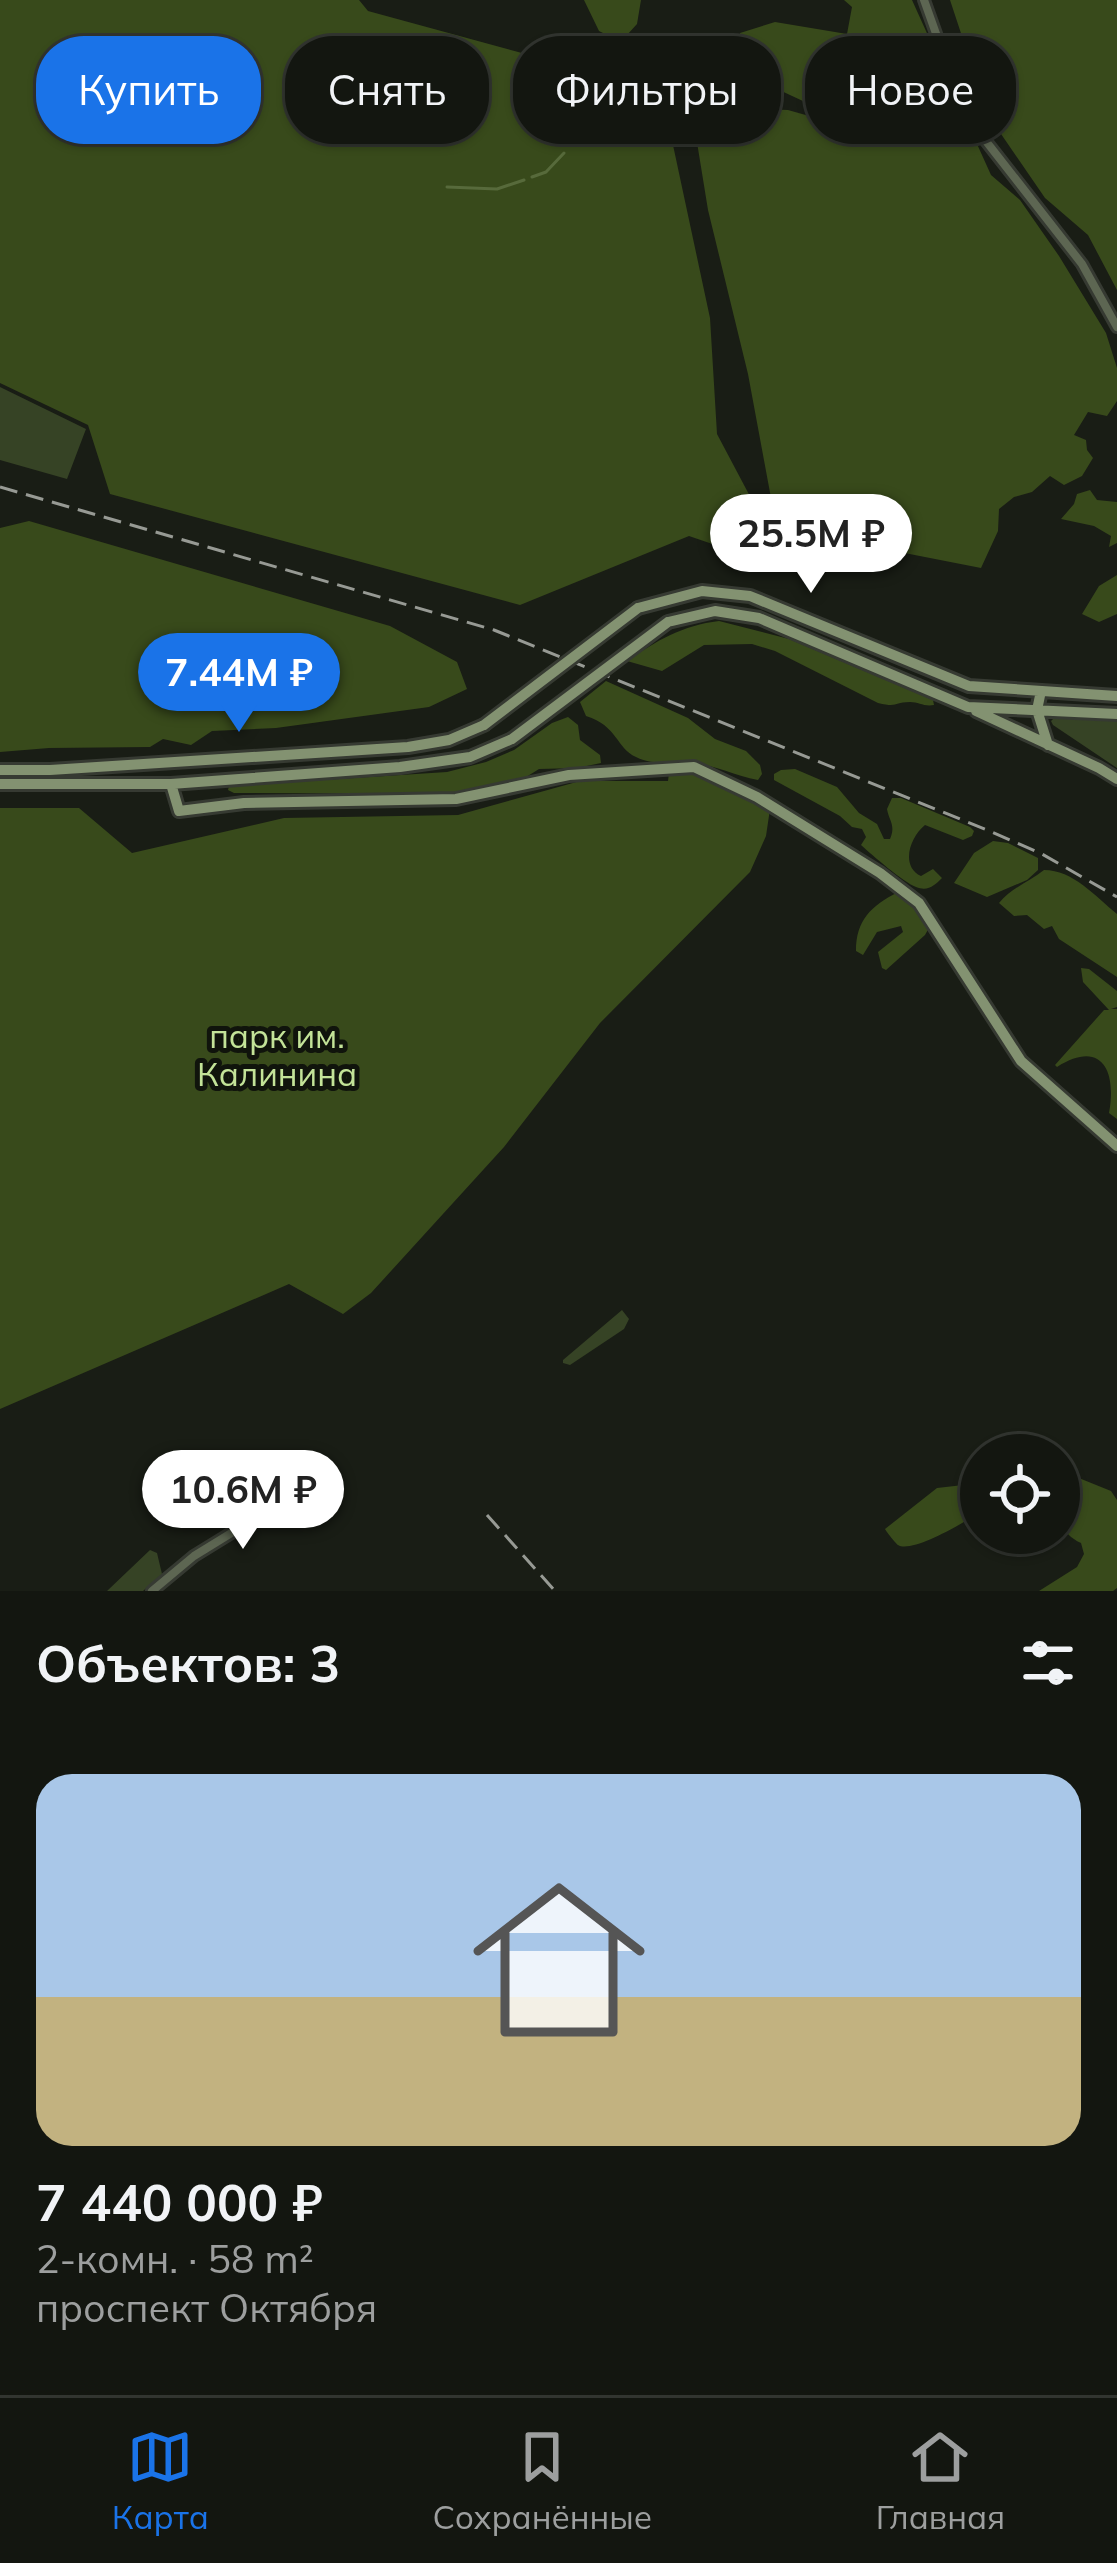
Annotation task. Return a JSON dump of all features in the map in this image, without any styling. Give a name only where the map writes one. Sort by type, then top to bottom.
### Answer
[{"type":"main road","points":[[0,770],[408,747],[449,740],[484,725],[638,608],[702,591],[750,596],[969,686],[1117,696]]},
{"type":"main road","points":[[0,784],[171,784],[470,757],[512,739],[668,622],[715,611],[759,618],[968,707],[1117,779]]},
{"type":"main road","points":[[1041,691],[1037,710],[1048,745]]},
{"type":"main road","points":[[968,707],[1117,714]]},
{"type":"main road","points":[[171,784],[179,811],[244,803],[456,799],[569,775],[694,767],[757,796],[919,902],[1022,1061],[1117,1146]]},
{"type":"street","points":[[924,0],[971,122],[1082,264],[1117,327]]},
{"type":"street","points":[[152,1591],[205,1548],[308,1479]]},
{"type":"green space","points":[[0,0],[359,0],[368,11],[460,36],[285,36],[285,144],[489,144],[489,44],[513,50],[513,144],[673,144],[710,318],[717,434],[762,519],[759,560],[689,536],[520,605],[110,494],[88,425],[0,383]]},
{"type":"green space","points":[[584,0],[641,0],[637,24],[627,35],[599,31]]},
{"type":"green space","points":[[844,0],[912,0],[928,36],[805,36],[805,102],[781,91],[781,36],[740,36],[775,22],[847,34],[852,7]]},
{"type":"green space","points":[[950,0],[1117,0],[1117,290],[1088,235],[1045,198],[1008,144],[1016,144],[1016,36],[962,36]]},
{"type":"green space","points":[[781,110],[805,115],[805,144],[977,144],[991,175],[1020,200],[1106,333],[1117,368],[1117,401],[1107,416],[1088,412],[1074,435],[1086,440],[1093,458],[1082,476],[1064,485],[1050,476],[1032,492],[1014,497],[999,509],[998,531],[981,568],[879,548],[798,541],[774,514],[697,144],[781,144]]},
{"type":"green space","points":[[0,387],[86,429],[67,479],[0,460]]},
{"type":"green space","points":[[1090,490],[1097,500],[1117,502],[1117,543],[1109,547],[1111,536],[1094,526],[1061,519],[1077,494]]},
{"type":"green space","points":[[29,521],[390,626],[457,662],[467,689],[429,707],[276,728],[212,731],[191,745],[163,739],[150,747],[0,752],[0,528]]},
{"type":"green space","points":[[1117,575],[1117,614],[1099,622],[1082,614],[1099,586]]},
{"type":"green space","points":[[719,621],[789,639],[933,700],[934,705],[878,703],[752,644],[704,645],[662,671],[627,661],[670,635]]},
{"type":"green space","points":[[606,681],[746,751],[762,774],[758,780],[701,764],[636,757],[604,725],[586,716],[580,702]]},
{"type":"green space","points":[[568,717],[578,725],[580,740],[600,755],[601,763],[539,769],[523,779],[461,794],[228,790],[229,786],[447,772],[514,750]]},
{"type":"green space","points":[[1054,718],[1117,721],[1117,768],[1053,725]]},
{"type":"green space","points":[[795,769],[837,787],[859,813],[877,824],[884,839],[892,834],[887,809],[892,798],[974,831],[963,840],[925,825],[912,844],[911,866],[921,876],[933,869],[942,878],[928,888],[916,887],[861,845],[866,837],[862,829],[774,780],[781,770]]},
{"type":"green space","name":"парк им. Калинина","points":[[669,773],[695,773],[770,809],[766,836],[750,872],[600,1023],[504,1147],[371,1293],[343,1314],[289,1284],[0,1409],[0,808],[79,808],[132,853],[284,818],[458,815],[580,781],[668,781]]},
{"type":"green space","points":[[993,841],[1038,858],[1038,870],[1027,880],[987,897],[954,883],[974,853]]},
{"type":"green space","points":[[1044,870],[1074,879],[1117,914],[1117,977],[1059,939],[1052,926],[1044,929],[1027,915],[1014,916],[999,903]]},
{"type":"green space","points":[[898,892],[930,926],[886,970],[878,952],[903,932],[901,926],[877,932],[863,955],[856,951],[857,940],[867,915]]},
{"type":"green space","points":[[1081,968],[1117,991],[1117,1007],[1111,1009],[1117,1009],[1117,1119],[1109,1113],[1110,1084],[1103,1063],[1085,1056],[1055,1065],[1109,1010],[1083,982]]},
{"type":"green space","points":[[622,1310],[629,1319],[624,1329],[570,1365],[563,1363],[563,1360]]},
{"type":"green space","points":[[1080,1478],[1111,1491],[1117,1500],[1117,1588],[1039,1591],[1077,1567],[1084,1554]]},
{"type":"green space","points":[[960,1485],[960,1523],[915,1545],[897,1544],[885,1529],[937,1488]]},
{"type":"green space","points":[[150,1550],[157,1553],[162,1574],[143,1591],[107,1591]]},
{"type":"waterway","points":[[532,177],[546,172],[564,153]]},
{"type":"waterway","points":[[447,187],[497,189],[524,180]]},
{"type":"railway","points":[[0,487],[494,630],[987,830],[1042,854],[1117,897]]},
{"type":"railway","points":[[487,1515],[555,1591]]}]
